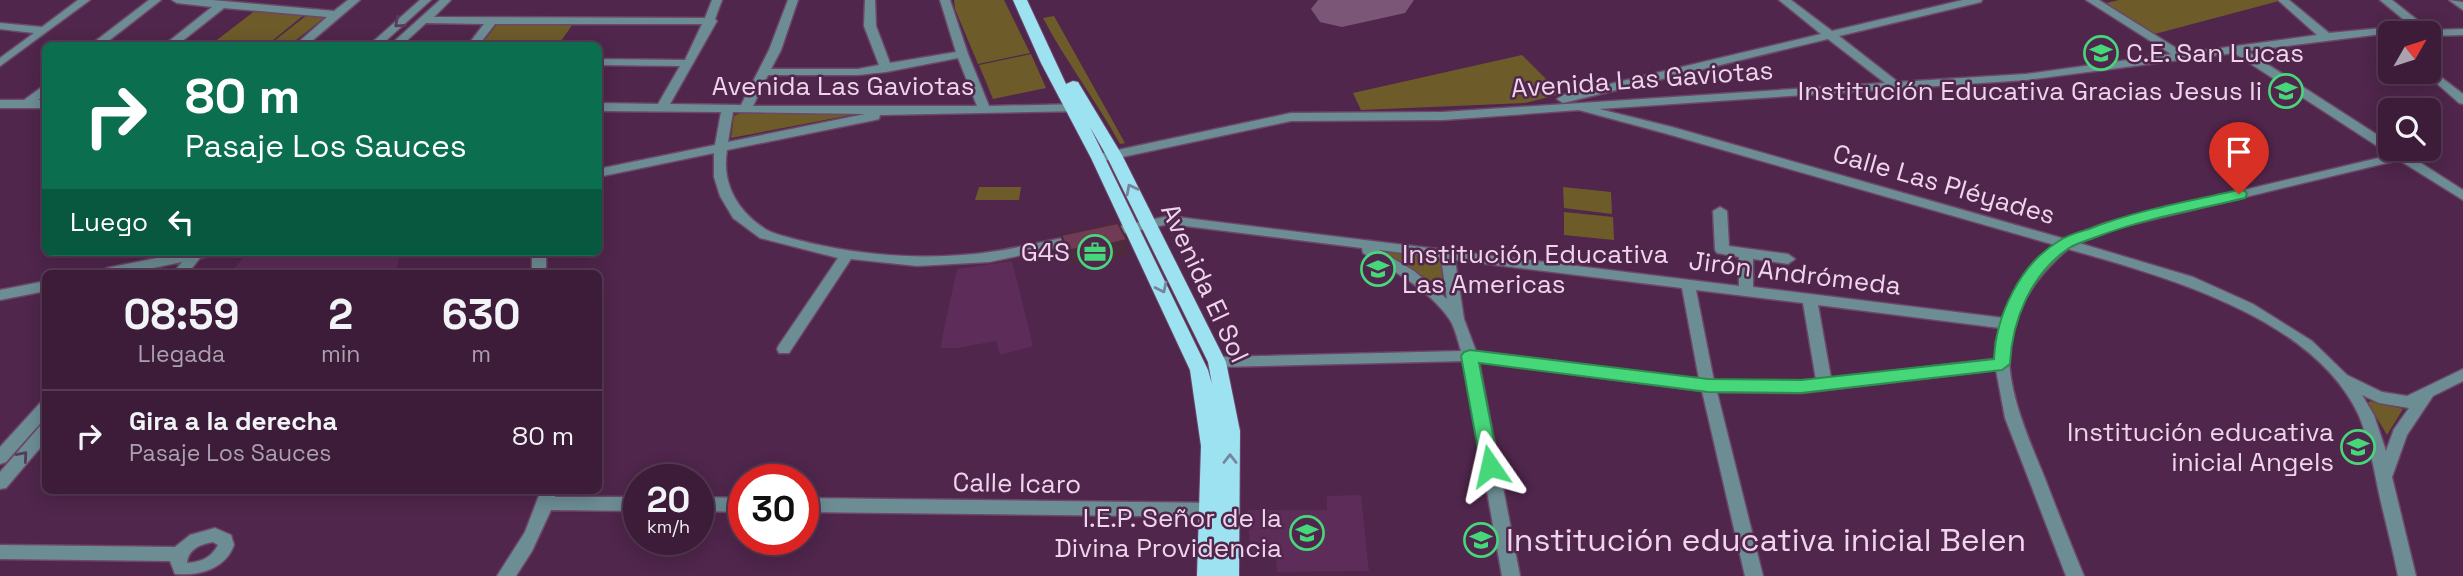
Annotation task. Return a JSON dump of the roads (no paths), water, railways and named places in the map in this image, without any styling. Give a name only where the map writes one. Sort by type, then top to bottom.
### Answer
[{"type":"main road","name":"Avenida El Sol","points":[[1020,0],[1048,63],[1080,108],[1217,362],[1230,431],[1208,576]]},
{"type":"main road","name":"Avenida El Sol","points":[[1141,225],[1202,378],[1228,576]]},
{"type":"street","points":[[0,63],[85,0]]},
{"type":"street","points":[[99,42],[156,0]]},
{"type":"street","points":[[177,0],[337,15]]},
{"type":"street","points":[[304,42],[355,0]]},
{"type":"street","points":[[378,42],[426,0]]},
{"type":"street","points":[[398,42],[446,0]]},
{"type":"street","points":[[663,108],[711,21],[717,0]]},
{"type":"street","points":[[745,109],[764,72],[793,0]]},
{"type":"street","points":[[870,0],[870,26],[886,69]]},
{"type":"street","points":[[945,0],[962,54],[984,109]]},
{"type":"street","points":[[1784,0],[1895,85]]},
{"type":"street","points":[[1523,109],[1977,0]]},
{"type":"street","points":[[2091,0],[2183,57]]},
{"type":"street","points":[[2283,0],[2326,37]]},
{"type":"street","points":[[2385,0],[2412,21]]},
{"type":"street","points":[[2454,0],[2463,7]]},
{"type":"street","points":[[173,42],[222,4]]},
{"type":"street","points":[[423,20],[711,21]]},
{"type":"street","points":[[475,42],[492,20]]},
{"type":"street","points":[[0,26],[42,30]]},
{"type":"street","name":"Avenida Las Gaviotas","points":[[2441,33],[2463,32]]},
{"type":"street","name":"Avenida Las Gaviotas","points":[[1107,156],[1291,117],[1443,116],[1662,99],[2026,77],[2326,37],[2378,35]]},
{"type":"street","points":[[2238,50],[2378,141]]},
{"type":"street","points":[[764,72],[831,73],[886,69],[962,54]]},
{"type":"street","points":[[602,62],[688,63]]},
{"type":"street","points":[[2441,79],[2457,90],[2463,100]]},
{"type":"street","points":[[1628,84],[1628,94],[1642,101]]},
{"type":"street","points":[[27,104],[42,91]]},
{"type":"street","points":[[1662,99],[1653,104],[1650,115],[1656,124],[1668,130]]},
{"type":"street","points":[[0,104],[42,104]]},
{"type":"street","name":"Avenida Las Gaviotas","points":[[602,107],[883,111],[1080,108]]},
{"type":"street","name":"Jirón Andrómeda","points":[[728,109],[721,148],[720,177],[726,196],[738,215],[765,235],[786,246],[846,255],[917,261],[989,257],[1169,220],[2009,324]]},
{"type":"street","name":"Calle Las Pléyades","points":[[1523,109],[1590,110],[1668,130],[2192,280],[2224,294],[2285,330],[2340,376],[2366,413],[2407,576]]},
{"type":"street","points":[[602,172],[874,116],[883,111]]},
{"type":"street","points":[[2075,576],[2013,418],[2002,364],[2003,341],[2018,297],[2029,279],[2065,244],[2121,222],[2380,161]]},
{"type":"street","points":[[2409,161],[2463,196]]},
{"type":"street","points":[[1720,211],[1722,250],[1788,259]]},
{"type":"street","points":[[1354,243],[1382,256],[1409,274],[1436,296],[1457,319]]},
{"type":"street","points":[[1746,254],[1746,292]]},
{"type":"street","points":[[784,349],[846,255]]},
{"type":"street","points":[[1448,256],[1457,319],[1470,356],[1511,576]]},
{"type":"street","points":[[122,270],[189,257]]},
{"type":"street","points":[[168,270],[189,257]]},
{"type":"street","points":[[1688,284],[1708,386],[1754,576]]},
{"type":"street","points":[[0,295],[42,287]]},
{"type":"street","points":[[1810,300],[1824,383]]},
{"type":"street","points":[[1217,362],[1470,356],[1708,386],[1801,387],[2002,364]]},
{"type":"street","points":[[2340,376],[2362,390],[2392,400],[2409,402],[2463,374]]},
{"type":"street","points":[[2384,477],[2400,433],[2427,394]]},
{"type":"street","points":[[0,458],[42,411]]},
{"type":"street","points":[[0,483],[42,435]]},
{"type":"street","points":[[506,576],[515,565],[548,496],[623,502]]},
{"type":"street","name":"Calle Icaro","points":[[819,505],[1220,510]]},
{"type":"street","points":[[0,552],[179,554]]},
{"type":"place","name":"C.E. San Lucas","points":[[2101,53]]},
{"type":"place","name":"Institución Educativa Gracias Jesus Ii","points":[[2286,91]]},
{"type":"place","name":"G4S","points":[[1095,252]]},
{"type":"place","name":"Institución Educativa Las Americas","points":[[1378,269]]},
{"type":"place","name":"Institución educativa inicial Angels","points":[[2358,447]]},
{"type":"place","name":"I.E.P. Señor de la Divina Providencia","points":[[1307,533]]},
{"type":"place","name":"Institución educativa inicial Belen","points":[[1481,540]]}]
